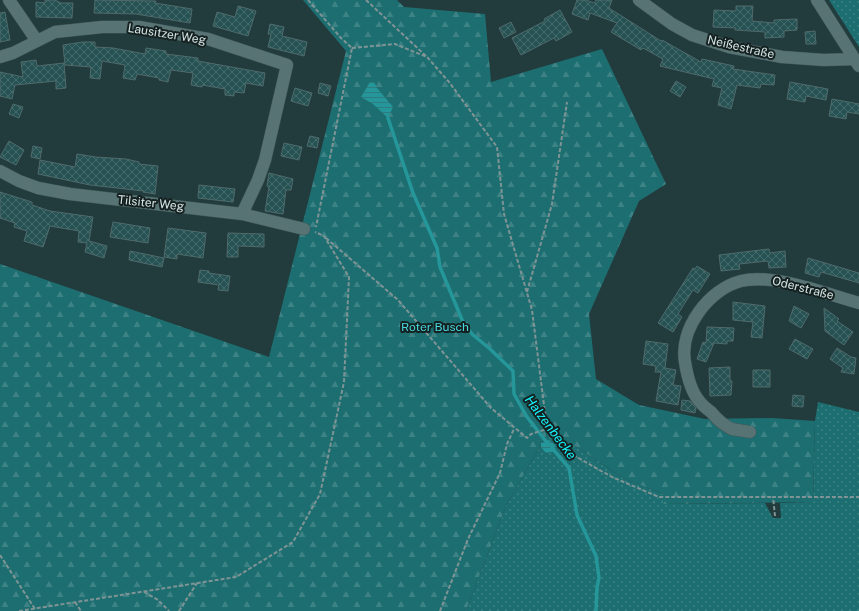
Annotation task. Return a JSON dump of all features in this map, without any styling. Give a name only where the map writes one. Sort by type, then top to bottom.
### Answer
[{"type":"street","points":[[9,0],[37,41]]},
{"type":"street","name":"Neißestraße","points":[[639,0],[672,24],[692,36],[729,47],[782,57],[857,62]]},
{"type":"street","points":[[818,0],[857,62]]},
{"type":"street","name":"Lausitzer Weg","points":[[0,57],[13,53],[55,32],[102,27],[139,27],[208,39],[287,65],[265,160],[258,180],[242,214]]},
{"type":"street","name":"Tilsiter Weg","points":[[0,171],[19,181],[38,188],[70,194],[242,214],[310,231]]},
{"type":"street","name":"Oderstraße","points":[[750,432],[731,428],[714,416],[699,401],[690,383],[684,361],[685,343],[691,325],[701,308],[713,296],[725,288],[740,281],[760,279],[780,281],[859,303]]},
{"type":"path","points":[[308,0],[341,38],[352,48],[395,44],[427,57]]},
{"type":"path","points":[[366,0],[427,57],[448,82],[497,147],[504,214],[532,310],[547,429],[573,455],[612,477],[659,497],[859,497]]},
{"type":"path","points":[[352,48],[310,231],[324,236],[398,300],[491,408],[514,429],[526,438],[531,434],[547,429]]},
{"type":"path","points":[[527,293],[552,204],[567,102]]},
{"type":"path","points":[[19,611],[236,577],[293,542],[320,494],[344,382],[349,277],[324,236]]},
{"type":"path","points":[[440,611],[468,539],[500,473],[507,444],[514,429]]},
{"type":"path","points":[[773,497],[775,516]]},
{"type":"path","points":[[0,556],[35,609]]},
{"type":"path","points":[[179,611],[198,583]]},
{"type":"path","points":[[143,592],[158,600],[169,611]]},
{"type":"path","points":[[75,602],[81,611]]},
{"type":"green space","name":"Roter Busch","points":[[303,0],[397,0],[404,7],[485,14],[491,82],[602,49],[666,184],[639,201],[589,314],[596,379],[639,405],[705,419],[772,418],[815,421],[813,502],[663,504],[663,494],[623,478],[550,429],[506,506],[466,611],[0,611],[0,264],[269,357],[346,51]]},
{"type":"green space","points":[[829,0],[859,0],[859,47]]},
{"type":"green space","points":[[818,402],[859,412],[859,611],[466,611],[506,506],[550,429],[623,478],[663,494],[663,504],[765,503],[773,518],[781,518],[780,503],[813,502],[815,421]]},
{"type":"shaded area","points":[[370,82],[374,82],[377,88],[393,107],[388,118],[373,104],[361,97]]},
{"type":"shaded area","points":[[549,440],[555,445],[556,451],[546,453],[541,447],[541,443]]},
{"type":"building","points":[[45,0],[55,0],[61,3],[73,3],[72,18],[36,17],[36,2],[45,3]]},
{"type":"building","points":[[95,0],[156,1],[155,3],[192,9],[190,23],[136,14],[94,13]]},
{"type":"building","points":[[577,0],[586,0],[594,3],[596,0],[612,0],[609,8],[661,41],[662,40],[701,62],[702,59],[734,66],[733,69],[775,75],[774,85],[761,84],[760,88],[737,85],[731,109],[718,105],[722,88],[712,86],[714,79],[660,66],[663,59],[643,48],[641,50],[611,32],[617,23],[590,13],[588,20],[572,14]]},
{"type":"building","points":[[238,6],[256,11],[248,36],[213,26],[217,12],[235,17]]},
{"type":"building","points":[[736,6],[753,6],[752,21],[774,23],[774,20],[797,19],[797,30],[784,31],[784,37],[765,38],[765,32],[735,30],[736,28],[713,27],[714,10],[736,11]]},
{"type":"building","points":[[560,10],[572,32],[556,41],[554,38],[521,55],[512,38],[545,21],[544,19]]},
{"type":"building","points":[[5,12],[10,40],[0,42],[0,13]]},
{"type":"building","points":[[511,22],[516,32],[504,38],[499,28]]},
{"type":"building","points":[[270,24],[284,27],[282,36],[307,42],[304,56],[268,47],[271,34],[268,34]]},
{"type":"building","points":[[815,31],[816,44],[806,44],[805,32]]},
{"type":"building","points":[[95,42],[95,47],[113,48],[145,54],[146,48],[166,51],[166,54],[198,58],[198,61],[265,73],[263,86],[246,83],[244,93],[234,92],[234,96],[225,95],[225,89],[202,85],[202,87],[191,85],[193,73],[171,70],[168,82],[159,80],[159,78],[137,74],[135,80],[123,78],[125,65],[102,61],[100,79],[90,78],[91,67],[65,65],[63,45]]},
{"type":"building","points":[[36,60],[37,66],[64,63],[66,88],[56,89],[56,81],[15,85],[12,99],[0,96],[0,72],[23,77],[21,62]]},
{"type":"building","points":[[676,81],[686,87],[680,97],[670,91]]},
{"type":"building","points":[[790,82],[828,89],[826,100],[806,96],[805,102],[787,99]]},
{"type":"building","points":[[320,83],[331,86],[328,96],[318,93]]},
{"type":"building","points":[[295,88],[312,93],[308,106],[291,101]]},
{"type":"building","points":[[832,99],[859,104],[859,114],[847,112],[846,119],[829,116]]},
{"type":"building","points":[[13,104],[23,107],[19,118],[9,114]]},
{"type":"building","points":[[310,136],[319,138],[317,148],[307,146]]},
{"type":"building","points":[[9,141],[24,150],[16,165],[0,157]]},
{"type":"building","points":[[284,143],[302,147],[299,160],[281,156]]},
{"type":"building","points":[[33,146],[42,148],[40,159],[31,157]]},
{"type":"building","points":[[77,154],[126,159],[139,162],[139,164],[158,166],[155,194],[143,192],[144,191],[90,185],[38,174],[40,160],[75,167]]},
{"type":"building","points":[[269,173],[293,179],[291,190],[286,190],[283,214],[265,211],[269,187],[267,186]]},
{"type":"building","points":[[199,185],[235,189],[233,202],[198,198]]},
{"type":"building","points":[[0,192],[32,202],[32,205],[50,211],[93,217],[89,241],[107,246],[104,258],[85,252],[87,243],[78,242],[79,231],[50,226],[43,247],[24,241],[27,231],[14,227],[15,223],[0,218]]},
{"type":"building","points":[[113,222],[150,228],[148,243],[110,237]]},
{"type":"building","points":[[168,228],[206,233],[203,258],[177,254],[177,259],[164,257]]},
{"type":"building","points":[[228,233],[264,234],[264,247],[238,246],[238,257],[227,257]]},
{"type":"building","points":[[769,249],[770,253],[785,251],[786,267],[769,268],[768,261],[739,264],[740,269],[721,271],[719,255]]},
{"type":"building","points":[[130,251],[164,258],[162,267],[129,260]]},
{"type":"building","points":[[808,258],[859,273],[859,283],[821,272],[819,277],[805,273]]},
{"type":"building","points":[[697,266],[710,274],[698,293],[693,290],[678,314],[682,317],[673,332],[658,323],[693,268],[695,269]]},
{"type":"building","points":[[200,270],[230,276],[228,291],[218,290],[219,285],[198,282]]},
{"type":"building","points":[[733,302],[765,306],[762,338],[751,337],[753,322],[733,320]]},
{"type":"building","points":[[794,306],[809,314],[801,328],[789,321]]},
{"type":"building","points":[[824,308],[839,319],[837,321],[853,332],[844,345],[825,331]]},
{"type":"building","points":[[707,327],[734,328],[733,341],[727,341],[727,344],[714,343],[706,362],[697,359],[703,342],[706,343]]},
{"type":"building","points":[[795,339],[813,349],[807,359],[789,349]]},
{"type":"building","points":[[646,341],[668,344],[665,368],[676,370],[673,385],[681,386],[678,405],[656,401],[661,372],[655,372],[656,366],[643,364]]},
{"type":"building","points":[[837,348],[851,357],[856,358],[854,374],[841,372],[843,368],[830,359]]},
{"type":"building","points":[[730,367],[730,381],[732,381],[731,395],[710,396],[709,368]]},
{"type":"building","points":[[753,370],[770,370],[770,387],[753,387]]},
{"type":"building","points":[[793,395],[804,396],[803,407],[792,406]]},
{"type":"building","points":[[682,400],[690,401],[696,408],[695,413],[681,410]]},
{"type":"waterway","name":"Halzenbecke","points":[[388,118],[413,193],[437,248],[440,267],[463,322],[472,334],[513,371],[514,394],[527,417],[548,444]]},
{"type":"waterway","name":"Halzenbecke","points":[[552,448],[569,468],[577,515],[596,556],[599,578],[596,611]]}]
